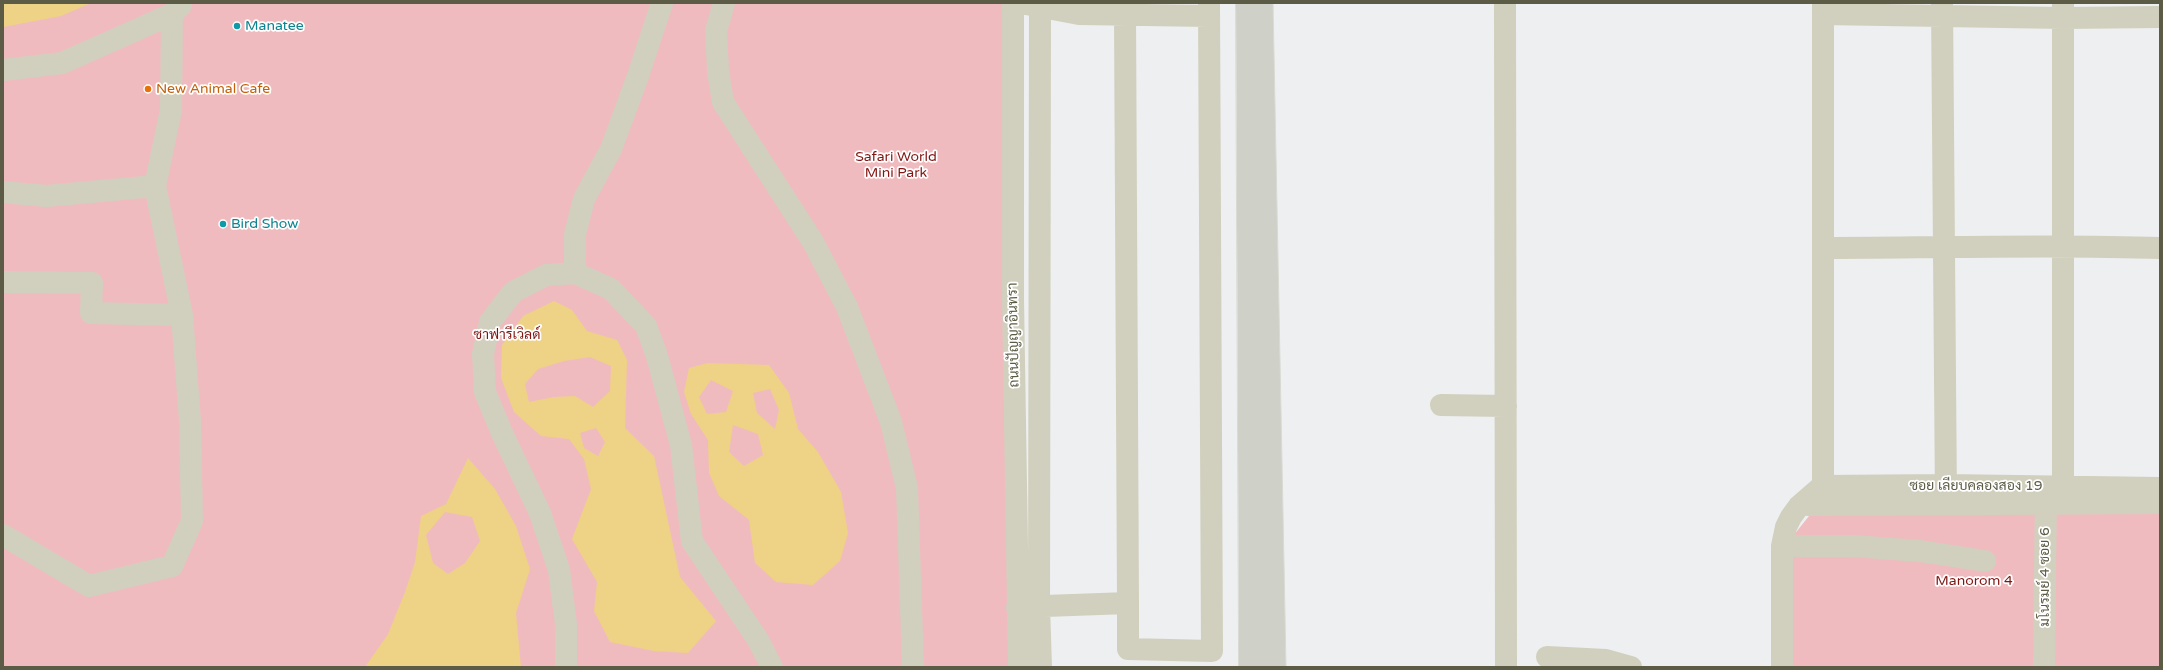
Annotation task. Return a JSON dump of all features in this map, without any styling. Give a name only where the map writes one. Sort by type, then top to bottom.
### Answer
[{"type":"street","points":[[575,273],[575,234],[584,199],[611,149],[638,76],[662,3]]},
{"type":"street","points":[[724,3],[716,31],[718,71],[723,102],[813,242],[827,268],[847,307],[891,422],[907,488],[913,667]]},
{"type":"street","points":[[1013,3],[1040,4],[1125,14],[1209,9],[1212,651],[1128,649],[1125,14]]},
{"type":"street","name":"ถนนปัญญาอินทรา","points":[[1013,3],[1013,299],[1019,667]]},
{"type":"street","points":[[1505,3],[1506,667]]},
{"type":"street","name":"ถนนปัญญาอินทรา","points":[[1040,4],[1039,604],[1041,667]]},
{"type":"street","points":[[3,70],[62,64],[177,8],[171,110],[155,186],[182,315],[190,421],[192,521],[172,566],[89,586],[3,534]]},
{"type":"street","points":[[1782,667],[1782,546],[1786,527],[1799,506],[1823,495],[1823,9],[2063,11],[2160,17]]},
{"type":"street","points":[[1942,10],[1946,494]]},
{"type":"street","name":"มโนรมย์ 4 ซอย 6","points":[[2044,667],[2054,495],[2064,245],[2063,11]]},
{"type":"street","points":[[3,192],[46,196],[155,186]]},
{"type":"street","points":[[1824,248],[1943,248],[2064,245],[2160,248]]},
{"type":"street","points":[[566,667],[566,624],[559,570],[540,513],[502,434],[485,392],[483,354],[490,322],[513,292],[546,275],[575,273],[611,289],[646,326],[657,356],[681,445],[692,541],[758,640],[772,667]]},
{"type":"street","points":[[3,282],[92,283],[91,313],[182,315]]},
{"type":"street","points":[[1441,405],[1506,406]]},
{"type":"street","name":"ซอย เลียบคลองสอง 19","points":[[2054,495],[2160,488]]},
{"type":"street","name":"ซอย เลียบคลองสอง 19","points":[[1823,495],[2054,495],[2160,503]]},
{"type":"street","points":[[1782,546],[1853,546],[1920,551],[1984,561]]},
{"type":"street","points":[[1017,606],[1039,604],[1128,603]]},
{"type":"street","points":[[1547,657],[1606,660],[1630,667]]},
{"type":"green space","name":"ซาฟารีเวิลด์","points":[[3,3],[1003,3],[1009,667],[3,667]]},
{"type":"green space","name":"Manorom 4","points":[[2160,495],[2160,667],[1789,667],[1789,541],[1825,496]]},
{"type":"shaded area","points":[[3,3],[91,3],[61,16],[3,27]]},
{"type":"shaded area","points":[[554,301],[572,310],[587,331],[617,340],[627,360],[625,428],[654,456],[680,577],[716,621],[688,653],[654,651],[610,642],[594,611],[597,582],[572,539],[591,489],[584,459],[569,439],[541,436],[514,412],[501,378],[502,345],[523,316]],"holes":[[[590,357],[611,366],[610,391],[593,407],[575,396],[554,397],[529,402],[525,384],[538,369],[564,361]],[[596,428],[605,442],[598,456],[584,448],[580,433]]]},
{"type":"shaded area","points":[[708,363],[769,365],[789,393],[798,429],[818,452],[841,492],[848,533],[840,561],[813,585],[776,582],[755,563],[749,520],[719,496],[709,473],[708,440],[691,414],[684,392],[689,368]],"holes":[[[711,380],[733,391],[726,412],[707,414],[699,397]],[[770,389],[779,410],[775,429],[757,413],[753,393]],[[733,425],[758,434],[763,455],[744,466],[729,452]]]},
{"type":"shaded area","points":[[468,458],[495,489],[516,526],[530,569],[516,613],[521,667],[365,667],[388,634],[405,592],[415,562],[421,516],[446,504]],"holes":[[[445,512],[472,517],[480,541],[465,563],[448,574],[433,563],[426,535]]]},
{"type":"building","points":[[1236,3],[1273,3],[1286,667],[1239,667]]},
{"type":"place","name":"Manatee","points":[[237,26]]},
{"type":"place","name":"New Animal Cafe","points":[[148,89]]},
{"type":"place","name":"Bird Show","points":[[223,224]]},
{"type":"park label","name":"Safari World Mini Park","points":[[896,166]]}]
